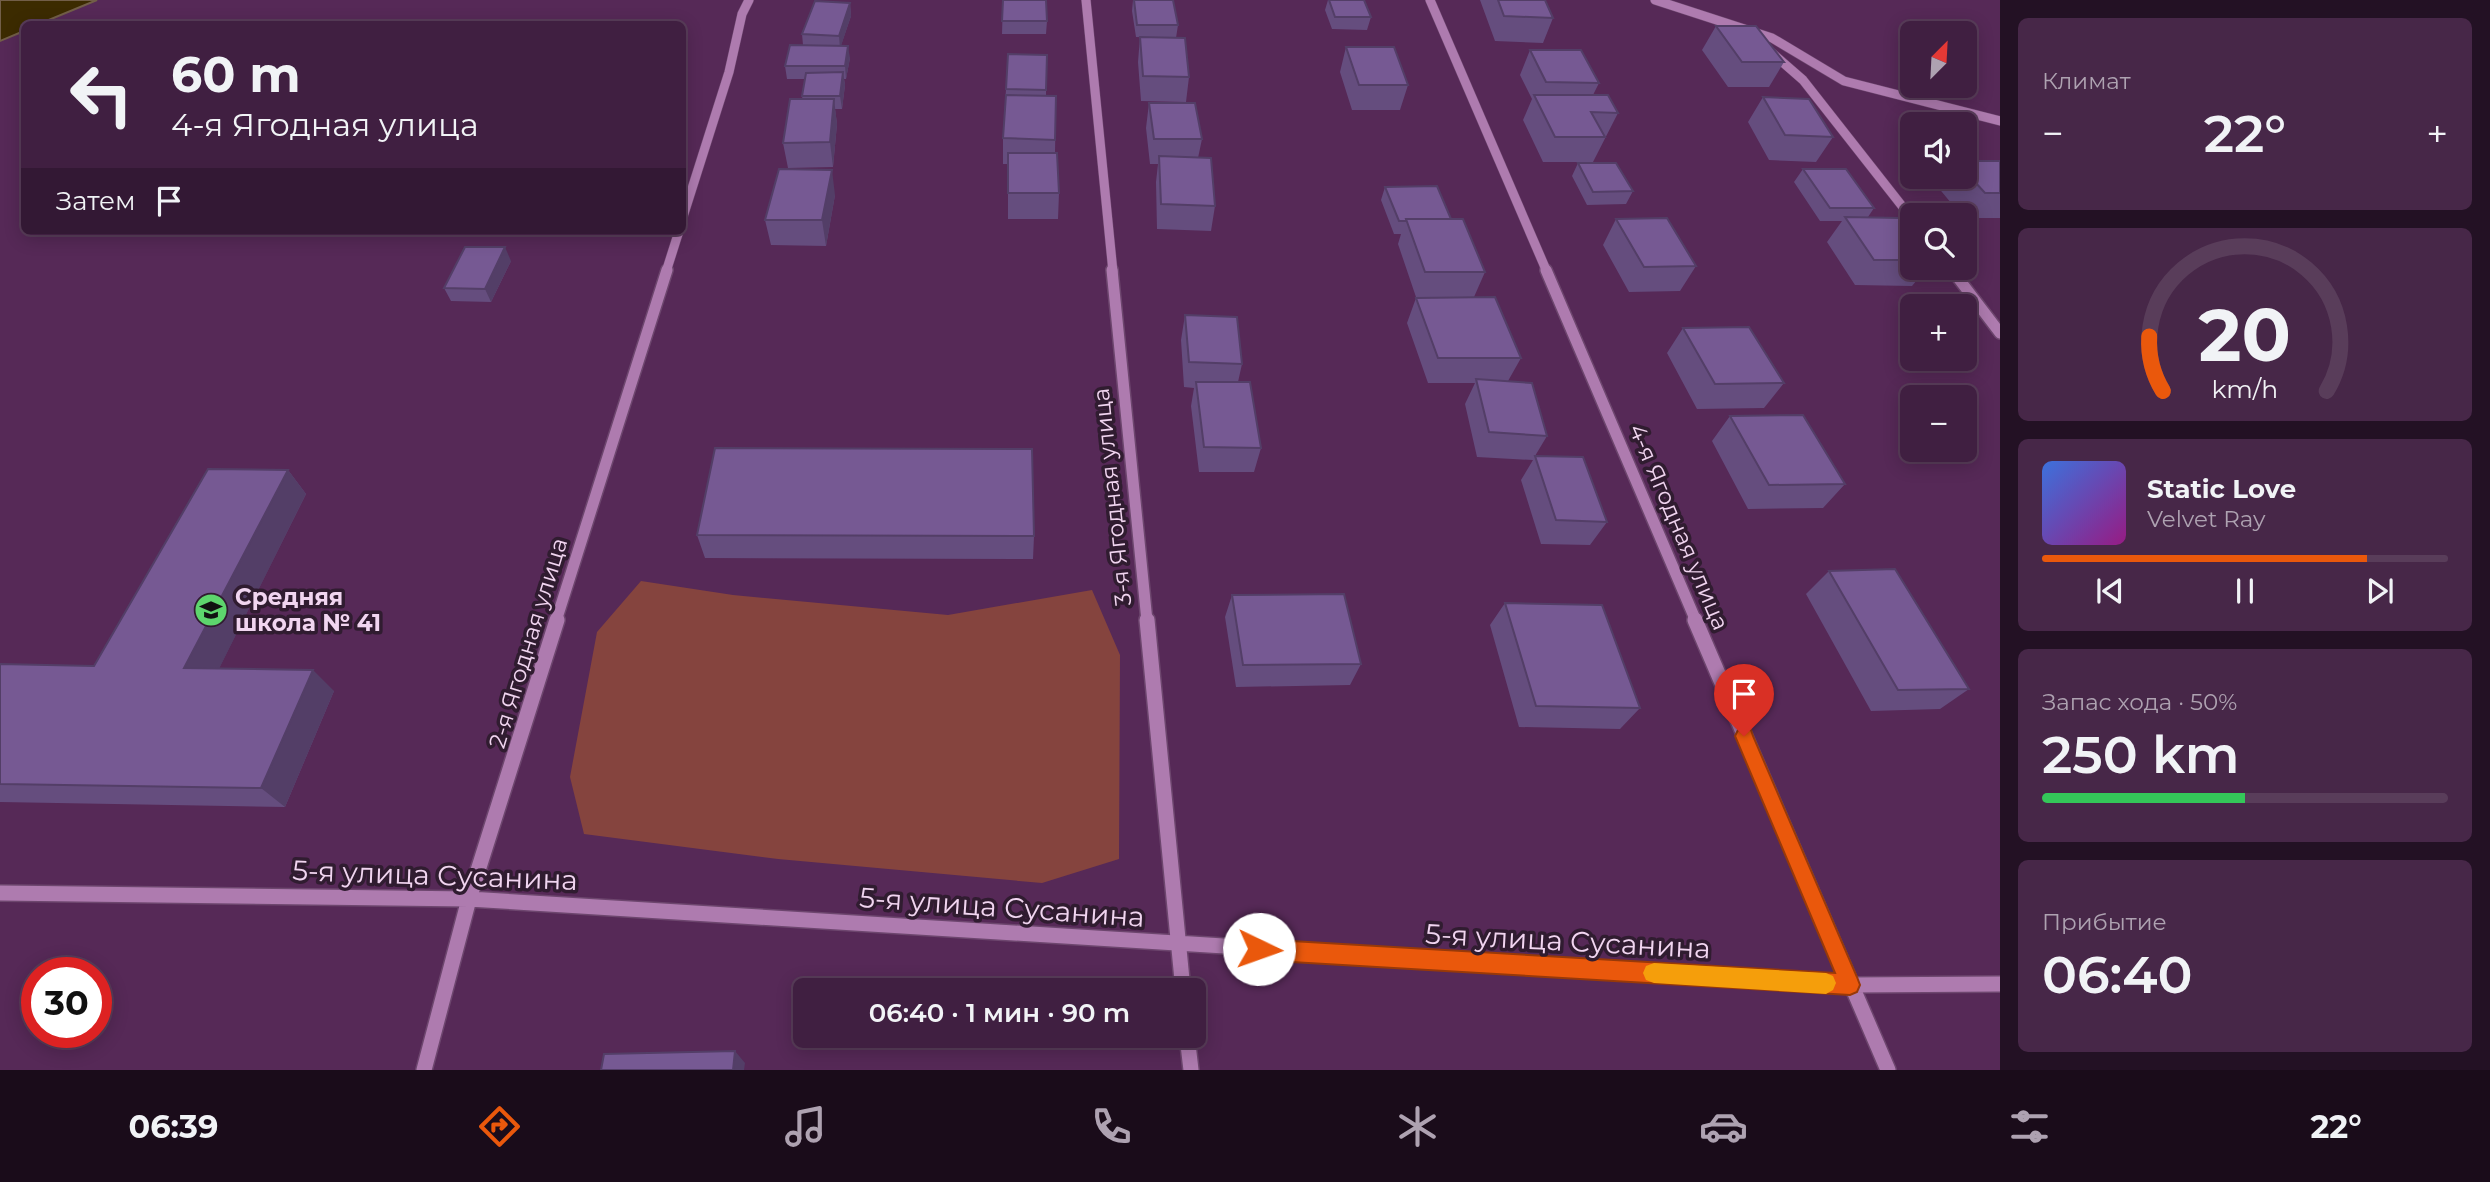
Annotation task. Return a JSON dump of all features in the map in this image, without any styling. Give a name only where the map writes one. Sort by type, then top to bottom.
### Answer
[{"type":"street","points":[[686,207],[729,72],[742,15],[749,0]]},
{"type":"street","name":"3-я Ягодная улица","points":[[1086,0],[1182,978]]},
{"type":"street","name":"4-я Ягодная улица","points":[[1430,0],[1888,1070]]},
{"type":"street","points":[[1655,0],[1772,38],[1844,81],[2000,121]]},
{"type":"street","points":[[1740,26],[1803,80],[1900,203]]},
{"type":"street","name":"2-я Ягодная улица","points":[[424,1070],[469,899],[678,235]]},
{"type":"street","points":[[1959,280],[2000,332]]},
{"type":"street","name":"5-я улица Сусанина","points":[[0,892],[469,899],[1850,985],[2000,984]]},
{"type":"street","points":[[1188,1048],[1191,1070]]},
{"type":"shaded area","points":[[0,0],[97,0],[46,21],[21,21],[21,32],[0,41]]},
{"type":"shaded area","points":[[641,581],[733,595],[948,615],[1092,590],[1120,655],[1119,859],[1042,883],[778,859],[584,834],[570,777],[597,632]]},
{"type":"building","points":[[1003,0],[1046,0],[1047,21],[1002,21]]},
{"type":"building","points":[[1134,0],[1173,0],[1178,25],[1137,25]]},
{"type":"building","points":[[1329,0],[1364,0],[1371,17],[1335,17]]},
{"type":"building","points":[[1498,0],[1545,0],[1553,18],[1504,16]]},
{"type":"building","points":[[815,1],[850,3],[839,36],[802,34]]},
{"type":"building","points":[[1716,26],[1756,26],[1784,62],[1742,62]]},
{"type":"building","points":[[1140,37],[1185,38],[1189,77],[1143,76]]},
{"type":"building","points":[[790,45],[848,46],[845,66],[785,66]]},
{"type":"building","points":[[1346,47],[1394,47],[1408,85],[1359,85]]},
{"type":"building","points":[[1530,50],[1581,50],[1599,83],[1546,82]]},
{"type":"building","points":[[1008,54],[1047,55],[1046,90],[1006,89]]},
{"type":"building","points":[[843,72],[840,96],[802,96],[806,73]]},
{"type":"building","points":[[1006,95],[1056,96],[1055,140],[1003,138]]},
{"type":"building","points":[[1534,95],[1608,95],[1618,113],[1591,112],[1605,137],[1555,137]]},
{"type":"building","points":[[1763,97],[1809,99],[1833,137],[1785,135]]},
{"type":"building","points":[[790,99],[834,99],[830,142],[783,143]]},
{"type":"building","points":[[1149,103],[1195,103],[1202,139],[1154,139]]},
{"type":"building","points":[[1008,153],[1057,153],[1059,193],[1008,193]]},
{"type":"building","points":[[1159,156],[1211,158],[1215,206],[1161,204]]},
{"type":"building","points":[[1977,161],[2000,161],[2000,193],[1985,193],[1977,184]]},
{"type":"building","points":[[1578,163],[1616,163],[1633,191],[1593,192]]},
{"type":"building","points":[[779,169],[832,170],[822,220],[765,220]]},
{"type":"building","points":[[1803,169],[1846,169],[1874,208],[1830,208]]},
{"type":"building","points":[[1437,186],[1451,219],[1399,221],[1385,187]]},
{"type":"building","points":[[1845,217],[1900,218],[1900,260],[1874,260]]},
{"type":"building","points":[[1667,218],[1696,266],[1644,267],[1616,219]]},
{"type":"building","points":[[1406,219],[1463,219],[1485,272],[1425,272]]},
{"type":"building","points":[[465,247],[505,247],[485,289],[444,288]]},
{"type":"building","points":[[1495,297],[1521,358],[1438,358],[1416,298]]},
{"type":"building","points":[[1185,315],[1237,317],[1242,364],[1189,362]]},
{"type":"building","points":[[1749,327],[1784,383],[1715,384],[1683,328]]},
{"type":"building","points":[[1476,379],[1532,383],[1547,436],[1489,432]]},
{"type":"building","points":[[1196,382],[1250,382],[1261,448],[1204,447]]},
{"type":"building","points":[[1803,415],[1845,484],[1769,485],[1730,416]]},
{"type":"building","points":[[715,448],[1032,449],[1034,536],[697,535]]},
{"type":"building","points":[[1535,456],[1583,457],[1607,522],[1556,520]]},
{"type":"building","points":[[208,469],[288,470],[184,668],[313,670],[261,788],[0,784],[0,664],[94,666]]},
{"type":"building","points":[[1895,569],[1969,689],[1898,690],[1829,571]]},
{"type":"building","points":[[1344,594],[1361,664],[1243,665],[1232,595]]},
{"type":"building","points":[[1505,603],[1602,605],[1640,708],[1536,706]]},
{"type":"building","points":[[735,1051],[733,1070],[601,1070],[604,1054]]},
{"type":"slow traffic","points":[[1654,973],[1826,983]]},
{"type":"place","name":"Средняя школа № 41","points":[[211,610]]},
{"type":"route","points":[[1259,949],[1850,985],[1744,736]]}]
